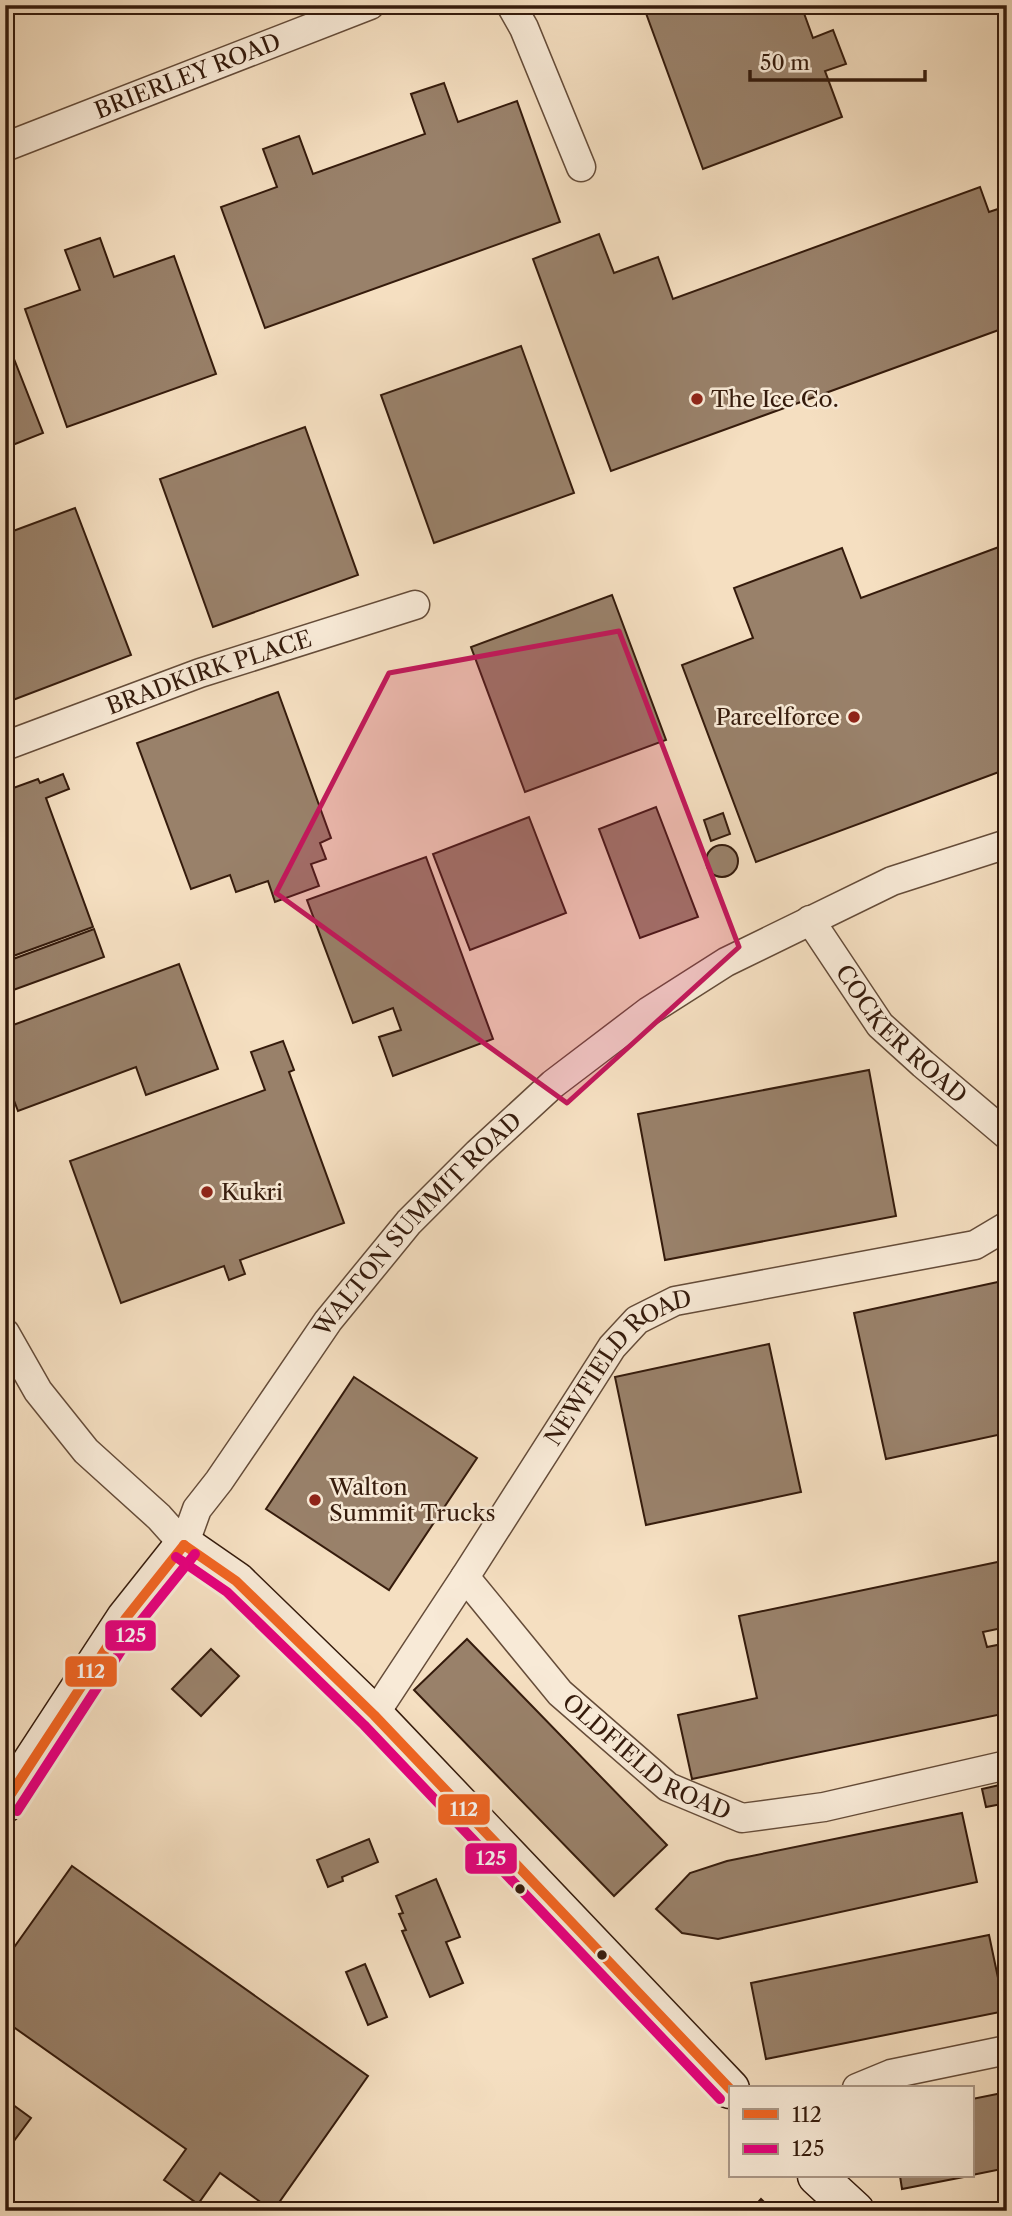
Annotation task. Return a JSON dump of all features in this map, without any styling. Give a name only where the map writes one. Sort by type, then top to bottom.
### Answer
[{"type":"street","name":"BRIERLEY ROAD","points":[[5,147],[370,5]]},
{"type":"street","points":[[511,5],[524,29],[581,167]]},
{"type":"street","name":"BRADKIRK PLACE","points":[[5,746],[200,673],[415,605]]},
{"type":"street","name":"WALTON SUMMIT ROAD","points":[[5,1803],[126,1618],[184,1545],[197,1509],[328,1321],[409,1223],[478,1153],[553,1084],[649,1011],[726,962],[892,881],[1007,844]]},
{"type":"street","name":"COCKER ROAD","points":[[810,920],[880,1024],[1007,1135]]},
{"type":"street","name":"NEWFIELD ROAD","points":[[374,1715],[612,1347],[638,1320],[675,1301],[975,1245],[1007,1226]]},
{"type":"street","points":[[5,1333],[38,1391],[86,1451],[159,1517],[184,1545],[236,1581],[374,1715],[729,2088]]},
{"type":"street","name":"OLDFIELD ROAD","points":[[465,1577],[560,1693],[599,1727],[668,1787],[742,1818],[824,1807],[1007,1765]]},
{"type":"street","points":[[862,2086],[891,2074],[1007,2050]]},
{"type":"street","points":[[819,2178],[855,2211]]},
{"type":"highlighted area","points":[[619,631],[739,947],[567,1103],[276,893],[389,673]]},
{"type":"building","points":[[643,5],[801,5],[813,38],[833,30],[846,64],[825,71],[842,117],[703,169]]},
{"type":"building","points":[[444,83],[458,122],[517,101],[560,222],[265,328],[221,207],[277,187],[263,149],[299,136],[313,174],[425,134],[411,94]]},
{"type":"building","name":"The Ice Co.","points":[[980,187],[989,212],[1007,206],[1007,327],[611,471],[533,259],[599,234],[614,273],[658,257],[673,299]]},
{"type":"building","points":[[100,238],[114,277],[174,256],[216,374],[67,427],[25,309],[80,290],[65,250]]},
{"type":"building","points":[[5,336],[43,433],[5,448]]},
{"type":"building","points":[[521,346],[574,493],[434,543],[381,395]]},
{"type":"building","points":[[305,427],[358,575],[213,627],[160,479]]},
{"type":"building","points":[[75,508],[131,655],[5,703],[5,534]]},
{"type":"building","name":"Parcelforce","points":[[1007,544],[1007,769],[756,862],[682,665],[753,638],[734,588],[842,548],[861,598]]},
{"type":"building","points":[[612,595],[666,740],[525,792],[471,647]]},
{"type":"building","points":[[278,692],[331,838],[320,843],[326,859],[311,864],[319,886],[275,902],[268,881],[236,892],[230,875],[191,889],[137,743]]},
{"type":"building","points":[[63,774],[69,789],[46,798],[93,927],[5,959],[5,791],[38,779],[40,783]]},
{"type":"building","points":[[656,807],[698,917],[640,938],[599,829]]},
{"type":"building","points":[[723,813],[730,834],[711,841],[704,820]]},
{"type":"building","points":[[529,817],[566,913],[470,950],[433,854]]},
{"type":"building","points":[[722,845],[733,850],[738,861],[733,872],[722,877],[711,872],[706,861],[711,850]]},
{"type":"building","points":[[426,857],[493,1039],[393,1076],[379,1037],[401,1030],[393,1008],[353,1023],[307,900]]},
{"type":"building","points":[[94,929],[104,957],[5,993],[5,962]]},
{"type":"building","points":[[179,964],[218,1069],[146,1095],[136,1067],[18,1111],[5,1077],[5,1028]]},
{"type":"building","name":"Kukri","points":[[283,1041],[294,1070],[289,1072],[344,1223],[240,1260],[245,1274],[229,1280],[224,1266],[121,1303],[70,1161],[265,1090],[251,1052]]},
{"type":"building","points":[[869,1070],[896,1216],[665,1260],[638,1114]]},
{"type":"building","points":[[1007,1280],[1007,1433],[886,1459],[854,1313]]},
{"type":"building","points":[[769,1344],[801,1492],[646,1525],[615,1377]]},
{"type":"building","points":[[354,1377],[477,1458],[389,1590],[266,1509]]},
{"type":"building","points":[[1007,1560],[1007,1627],[983,1632],[987,1647],[1007,1643],[1007,1713],[692,1779],[678,1715],[757,1698],[739,1616]]},
{"type":"building","points":[[467,1639],[667,1845],[614,1896],[414,1690]]},
{"type":"building","points":[[211,1649],[239,1676],[201,1716],[172,1689]]},
{"type":"building","points":[[1004,1784],[1007,1803],[986,1807],[982,1789]]},
{"type":"building","points":[[962,1813],[977,1882],[718,1939],[682,1933],[656,1909],[690,1873],[727,1861]]},
{"type":"building","points":[[369,1839],[378,1862],[342,1877],[343,1881],[328,1887],[317,1860]]},
{"type":"building","points":[[72,1866],[368,2076],[273,2211],[220,2173],[198,2204],[164,2180],[186,2149],[5,2021],[5,1960]]},
{"type":"building","points":[[436,1879],[460,1937],[446,1942],[463,1983],[430,1997],[402,1931],[406,1930],[399,1914],[403,1913],[396,1896]]},
{"type":"building","points":[[989,1935],[1005,2011],[766,2059],[751,1983]]},
{"type":"building","points":[[365,1964],[387,2017],[368,2025],[346,1972]]},
{"type":"building","points":[[1007,2092],[1007,2168],[974,2175],[974,2099]]},
{"type":"building","points":[[5,2099],[31,2118],[5,2153]]},
{"type":"building","points":[[900,2178],[959,2178],[902,2189]]},
{"type":"building","points":[[761,2199],[773,2211],[750,2211]]},
{"type":"transit line","name":"112","points":[[184,1545],[236,1581],[374,1715],[729,2088]]},
{"type":"transit line","name":"112","points":[[5,1803],[126,1618],[184,1545]]},
{"type":"transit line","name":"125","points":[[17,1811],[137,1626],[195,1554]]},
{"type":"transit line","name":"125","points":[[176,1557],[227,1592],[364,1725],[720,2099]]},
{"type":"place","name":"The Ice Co.","points":[[697,399]]},
{"type":"place","name":"Parcelforce","points":[[854,717]]},
{"type":"place","name":"Kukri","points":[[207,1192]]},
{"type":"place","name":"Walton Summit Trucks","points":[[315,1500]]}]
